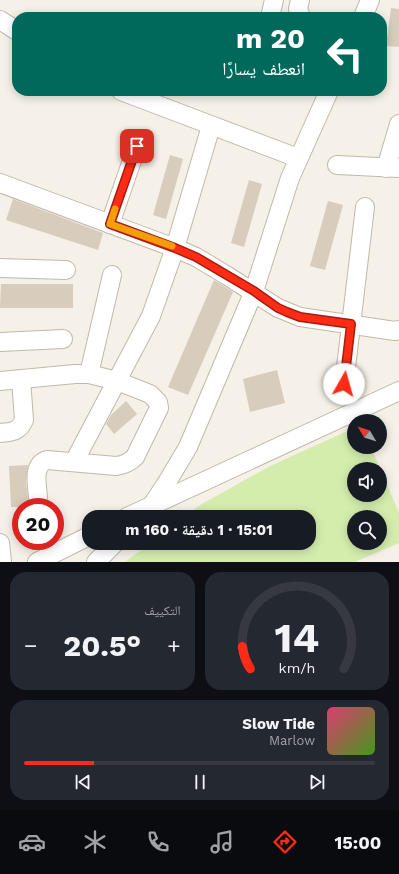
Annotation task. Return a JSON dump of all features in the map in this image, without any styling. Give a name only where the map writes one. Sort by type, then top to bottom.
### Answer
[{"type":"lane","points":[[271,12],[274,0]]},
{"type":"lane","points":[[299,12],[298,9],[300,0]]},
{"type":"lane","points":[[366,12],[370,0]]},
{"type":"lane","points":[[0,20],[12,28]]},
{"type":"lane","points":[[134,96],[298,158]]},
{"type":"lane","points":[[147,510],[178,465],[188,447],[254,291],[290,178],[328,96]]},
{"type":"lane","points":[[337,165],[393,168],[399,124]]},
{"type":"lane","points":[[74,462],[151,316],[175,248],[211,126]]},
{"type":"lane","points":[[110,224],[137,146]]},
{"type":"lane","points":[[0,183],[196,257],[254,291],[278,308],[300,317],[395,331],[399,330]]},
{"type":"lane","points":[[344,384],[365,207]]},
{"type":"lane","points":[[0,268],[66,270]]},
{"type":"lane","points":[[89,374],[112,275]]},
{"type":"lane","points":[[0,342],[63,340]]},
{"type":"lane","points":[[0,381],[89,374],[117,381],[150,394],[158,402],[159,408],[135,457],[130,462],[116,466],[47,460],[40,463],[37,470],[38,497]]},
{"type":"lane","points":[[0,433],[13,432],[22,425],[24,420],[21,379]]},
{"type":"lane","points":[[148,510],[399,391]]},
{"type":"lane","points":[[37,562],[82,540]]},
{"type":"lane","points":[[0,543],[2,562]]},
{"type":"lane","points":[[96,562],[109,550]]},
{"type":"green space","points":[[347,431],[347,454],[374,454],[377,462],[347,462],[347,502],[387,502],[387,485],[399,513],[399,543],[387,548],[387,510],[347,510],[347,550],[383,550],[355,562],[125,562],[141,550],[316,550],[316,510],[193,510],[270,466]]},
{"type":"building","points":[[391,8],[399,9],[399,47],[387,46]]},
{"type":"building","points":[[170,155],[183,159],[166,219],[153,215]]},
{"type":"building","points":[[249,180],[262,184],[244,247],[231,243]]},
{"type":"building","points":[[13,199],[103,233],[98,250],[6,220]]},
{"type":"building","points":[[328,201],[343,205],[325,270],[310,266]]},
{"type":"building","points":[[214,280],[233,292],[188,395],[168,387]]},
{"type":"building","points":[[1,284],[73,284],[73,308],[0,308]]},
{"type":"building","points":[[277,370],[285,403],[250,412],[243,379]]},
{"type":"building","points":[[126,401],[137,414],[114,434],[106,424],[111,415]]},
{"type":"building","points":[[28,465],[26,482],[28,498],[12,498],[12,507],[11,507],[9,466]]},
{"type":"slow traffic","points":[[115,209],[110,224],[172,246]]},
{"type":"route","points":[[137,146],[110,224],[196,257],[254,291],[278,308],[287,312],[300,317],[351,324],[344,384]]}]
